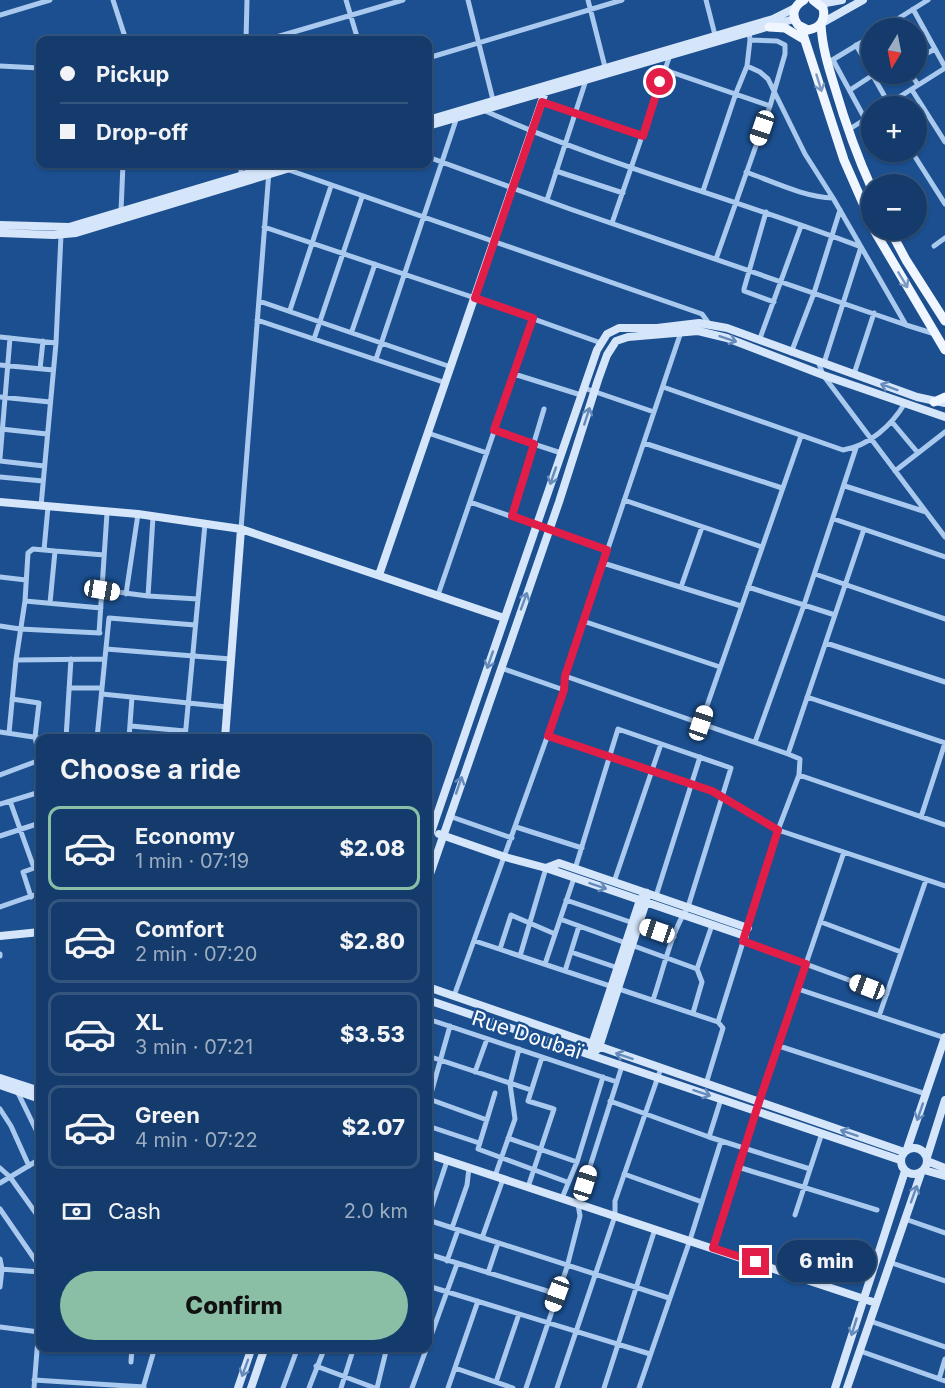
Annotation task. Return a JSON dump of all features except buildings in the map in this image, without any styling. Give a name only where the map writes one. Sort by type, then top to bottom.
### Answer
[{"type":"main road","points":[[842,0],[817,2],[824,13],[821,23],[822,39],[848,130],[866,174]]},
{"type":"main road","points":[[801,28],[812,29],[863,0]]},
{"type":"main road","points":[[432,125],[586,80],[606,70],[773,19],[797,3]]},
{"type":"main road","points":[[797,3],[794,19],[801,28],[838,143],[861,198]]},
{"type":"main road","points":[[432,119],[794,19]]},
{"type":"main road","points":[[769,27],[785,28],[805,40]]},
{"type":"main road","points":[[379,576],[545,92]]},
{"type":"main road","points":[[0,233],[61,235],[76,233],[274,168]]},
{"type":"main road","points":[[0,225],[69,227],[241,175],[269,170]]},
{"type":"main road","points":[[880,240],[945,350]]},
{"type":"main road","points":[[895,240],[945,321]]},
{"type":"main road","points":[[432,822],[582,391],[601,343],[607,334],[619,328],[657,328],[699,323],[727,328],[792,353],[945,404]]},
{"type":"main road","points":[[432,867],[549,531],[607,355],[616,341],[628,337],[698,331],[727,338],[823,375],[945,417]]},
{"type":"main road","points":[[934,402],[945,397]]},
{"type":"main road","points":[[0,502],[138,514],[241,529],[504,618]]},
{"type":"main road","points":[[225,734],[241,529]]},
{"type":"main road","points":[[432,831],[643,901],[686,911],[745,935]]},
{"type":"main road","points":[[546,868],[559,863],[656,896],[712,925],[745,935]]},
{"type":"main road","points":[[592,1055],[647,893]]},
{"type":"main road","points":[[0,936],[36,932]]},
{"type":"main road","points":[[615,988],[618,968],[629,945]]},
{"type":"main road","points":[[432,988],[904,1154]]},
{"type":"main road","points":[[432,1001],[822,1133],[904,1154],[916,1148],[921,1150],[927,1159],[945,1168]]},
{"type":"main road","points":[[835,1388],[905,1171],[904,1154],[942,1057],[945,1037]]},
{"type":"main road","points":[[0,1078],[36,1090]]},
{"type":"main road","points":[[0,1085],[36,1098]]},
{"type":"main road","points":[[847,1388],[889,1262],[923,1171],[945,1100]]},
{"type":"main road","points":[[432,1155],[876,1303]]},
{"type":"main road","points":[[905,1171],[913,1175],[923,1171],[945,1176]]},
{"type":"main road","points":[[238,1388],[250,1352]]},
{"type":"main road","points":[[251,1388],[263,1352]]},
{"type":"street","points":[[0,15],[50,0]]},
{"type":"street","points":[[113,0],[125,36]]},
{"type":"street","points":[[246,36],[247,0]]},
{"type":"street","points":[[346,0],[357,36]]},
{"type":"street","points":[[280,36],[403,0]]},
{"type":"street","points":[[468,0],[494,100]]},
{"type":"street","points":[[588,0],[606,70]]},
{"type":"street","points":[[432,57],[622,0]]},
{"type":"street","points":[[706,0],[715,35]]},
{"type":"street","points":[[899,18],[928,0]]},
{"type":"street","points":[[902,96],[945,68],[913,9]]},
{"type":"street","points":[[703,191],[747,66],[749,31]]},
{"type":"street","points":[[716,259],[770,106],[785,54],[785,45],[777,41],[750,40]]},
{"type":"street","points":[[861,42],[830,61],[861,110]]},
{"type":"street","points":[[856,45],[861,54]]},
{"type":"street","points":[[927,53],[935,49]]},
{"type":"street","points":[[612,223],[670,55]]},
{"type":"street","points":[[0,66],[36,68]]},
{"type":"street","points":[[747,66],[760,72],[768,80],[805,154],[906,325]]},
{"type":"street","points":[[664,70],[770,106]]},
{"type":"street","points":[[547,200],[586,80]]},
{"type":"street","points":[[849,90],[861,82]]},
{"type":"street","points":[[912,90],[945,142]]},
{"type":"street","points":[[542,102],[643,136]]},
{"type":"street","points":[[483,110],[565,144],[766,212],[861,247]]},
{"type":"street","points":[[376,359],[457,117]]},
{"type":"street","points":[[848,130],[861,122]]},
{"type":"street","points":[[432,158],[612,223],[936,334]]},
{"type":"street","points":[[918,162],[945,204]]},
{"type":"street","points":[[121,211],[123,168]]},
{"type":"street","points":[[241,168],[241,175]]},
{"type":"street","points":[[289,168],[362,197],[702,314],[710,325]]},
{"type":"street","points":[[241,529],[269,170]]},
{"type":"street","points":[[556,171],[623,193]]},
{"type":"street","points":[[746,172],[803,193],[822,198],[833,198]]},
{"type":"street","points":[[290,310],[331,186]]},
{"type":"street","points":[[314,339],[362,197]]},
{"type":"street","points":[[792,353],[840,210]]},
{"type":"street","points":[[766,212],[744,291],[774,302]]},
{"type":"street","points":[[759,340],[801,226]]},
{"type":"street","points":[[264,227],[601,343]]},
{"type":"street","points":[[44,550],[43,480],[56,343],[61,235]]},
{"type":"street","points":[[934,246],[945,238]]},
{"type":"street","points":[[861,247],[845,303],[821,362],[823,375],[945,537]]},
{"type":"street","points":[[352,331],[375,264]]},
{"type":"street","points":[[259,301],[451,366]]},
{"type":"street","points":[[854,374],[874,313]]},
{"type":"street","points":[[438,595],[533,318]]},
{"type":"street","points":[[257,320],[446,382]]},
{"type":"street","points":[[454,996],[564,690],[565,676],[681,332]]},
{"type":"street","points":[[0,337],[56,343]]},
{"type":"street","points":[[10,338],[3,397],[0,459],[44,466]]},
{"type":"street","points":[[40,369],[43,341]]},
{"type":"street","points":[[0,365],[53,370]]},
{"type":"street","points":[[514,374],[582,391],[595,391],[654,412]]},
{"type":"street","points":[[663,387],[843,450],[856,448],[871,438],[892,422],[905,403]]},
{"type":"street","points":[[3,397],[50,402]]},
{"type":"street","points":[[512,516],[544,409]]},
{"type":"street","points":[[892,422],[918,453]]},
{"type":"street","points":[[1,429],[47,434]]},
{"type":"street","points":[[494,430],[561,453]]},
{"type":"street","points":[[895,471],[945,432]]},
{"type":"street","points":[[428,433],[487,453]]},
{"type":"street","points":[[701,723],[801,436]]},
{"type":"street","points":[[644,443],[782,488]]},
{"type":"street","points":[[755,742],[834,519],[856,448]]},
{"type":"street","points":[[0,477],[43,480]]},
{"type":"street","points":[[845,486],[926,513]]},
{"type":"street","points":[[624,501],[762,547]]},
{"type":"street","points":[[470,502],[607,550]]},
{"type":"street","points":[[99,633],[107,513]]},
{"type":"street","points":[[126,594],[138,514]]},
{"type":"street","points":[[148,596],[153,516]]},
{"type":"street","points":[[834,519],[945,557]]},
{"type":"street","points":[[185,734],[205,524]]},
{"type":"street","points":[[681,587],[702,527]]},
{"type":"street","points":[[788,754],[864,529]]},
{"type":"street","points":[[9,733],[16,660],[25,601],[28,553],[33,549],[104,555]]},
{"type":"street","points":[[50,603],[55,551]]},
{"type":"street","points":[[603,563],[741,606]]},
{"type":"street","points":[[815,574],[945,619]]},
{"type":"street","points":[[0,577],[27,580]]},
{"type":"street","points":[[748,587],[835,615]]},
{"type":"street","points":[[102,590],[198,599]]},
{"type":"street","points":[[25,601],[101,608]]},
{"type":"street","points":[[98,734],[109,618],[195,625]]},
{"type":"street","points":[[583,621],[720,667]]},
{"type":"street","points":[[0,626],[107,634]]},
{"type":"street","points":[[826,643],[945,682]]},
{"type":"street","points":[[106,649],[231,659]]},
{"type":"street","points":[[66,734],[71,659]]},
{"type":"street","points":[[16,660],[105,659]]},
{"type":"street","points":[[501,668],[564,690]]},
{"type":"street","points":[[565,676],[800,759],[799,775],[778,830],[718,1022]]},
{"type":"street","points":[[69,688],[227,707]]},
{"type":"street","points":[[129,734],[132,697]]},
{"type":"street","points":[[807,697],[945,743],[921,817]]},
{"type":"street","points":[[12,699],[39,703],[38,734]]},
{"type":"street","points":[[130,726],[185,731]]},
{"type":"street","points":[[575,869],[618,729],[732,768],[686,911],[674,937],[653,1000]]},
{"type":"street","points":[[0,732],[36,738]]},
{"type":"street","points":[[548,736],[712,791],[778,830],[945,886]]},
{"type":"street","points":[[614,882],[661,744]]},
{"type":"street","points":[[656,896],[700,758]]},
{"type":"street","points":[[0,774],[36,761]]},
{"type":"street","points":[[799,775],[945,825]]},
{"type":"street","points":[[0,804],[36,793]]},
{"type":"street","points":[[10,801],[34,868],[23,872],[31,897]]},
{"type":"street","points":[[449,816],[512,838]]},
{"type":"street","points":[[0,836],[36,824]]},
{"type":"street","points":[[516,827],[582,848]]},
{"type":"street","points":[[713,1248],[744,1147],[844,852]]},
{"type":"street","points":[[520,956],[546,868]]},
{"type":"street","points":[[545,964],[574,878]]},
{"type":"street","points":[[879,1016],[926,880]]},
{"type":"street","points":[[0,907],[36,895]]},
{"type":"street","points":[[566,900],[674,937]]},
{"type":"street","points":[[500,949],[511,915],[555,934]]},
{"type":"street","points":[[560,919],[697,969]]},
{"type":"street","points":[[820,922],[901,952]]},
{"type":"street","points":[[693,1013],[702,982],[697,969],[712,925]]},
{"type":"street","points":[[565,971],[579,926]]},
{"type":"street","points":[[745,935],[806,964],[887,994]]},
{"type":"street","points":[[475,941],[718,1022],[723,1028],[706,1084]]},
{"type":"street","points":[[571,952],[618,968]]},
{"type":"street","points":[[798,989],[945,1037]]},
{"type":"street","name":"Rue Doubaï","points":[[432,1020],[617,1082]]},
{"type":"street","points":[[432,1089],[450,1026]]},
{"type":"street","points":[[475,1072],[487,1039]]},
{"type":"street","points":[[778,1046],[926,1094]]},
{"type":"street","points":[[482,1238],[499,1178],[501,1158],[515,1119],[510,1084],[519,1049]]},
{"type":"street","points":[[528,1187],[554,1109],[528,1101],[542,1057]]},
{"type":"street","points":[[432,1058],[531,1090]]},
{"type":"street","points":[[526,1388],[567,1266],[580,1216],[578,1204],[622,1066]]},
{"type":"street","points":[[557,1388],[615,1216],[615,1201],[661,1068]]},
{"type":"street","points":[[562,1198],[577,1162],[603,1077]]},
{"type":"street","points":[[17,1091],[36,1130]]},
{"type":"street","points":[[495,1093],[478,1149],[567,1182]]},
{"type":"street","points":[[709,1137],[721,1099]]},
{"type":"street","points":[[610,1101],[709,1137],[810,1169]]},
{"type":"street","points":[[432,1103],[487,1120]]},
{"type":"street","points":[[0,1108],[29,1166]]},
{"type":"street","points":[[432,1127],[479,1143]]},
{"type":"street","points":[[795,1215],[822,1133]]},
{"type":"street","points":[[508,1138],[577,1162]]},
{"type":"street","points":[[639,1388],[721,1141]]},
{"type":"street","points":[[0,1183],[36,1161]]},
{"type":"street","points":[[432,1207],[447,1161]]},
{"type":"street","points":[[738,1167],[877,1210]]},
{"type":"street","points":[[0,1168],[10,1177],[36,1213]]},
{"type":"street","points":[[447,1261],[467,1185],[469,1168]]},
{"type":"street","points":[[624,1174],[702,1202]]},
{"type":"street","points":[[0,1209],[36,1261]]},
{"type":"street","points":[[905,1219],[945,1233]]},
{"type":"street","points":[[432,1220],[669,1299]]},
{"type":"street","points":[[604,1388],[655,1229]]},
{"type":"street","points":[[488,1273],[498,1243]]},
{"type":"street","points":[[432,1255],[557,1294]]},
{"type":"street","points":[[0,1259],[0,1287]]},
{"type":"street","points":[[889,1262],[945,1281]]},
{"type":"street","points":[[432,1330],[457,1264]]},
{"type":"street","points":[[1,1269],[36,1272]]},
{"type":"street","points":[[432,1287],[650,1354]]},
{"type":"street","points":[[448,1388],[478,1301]]},
{"type":"street","points":[[496,1382],[519,1314]]},
{"type":"street","points":[[870,1321],[945,1347]]},
{"type":"street","points":[[0,1327],[36,1332]]},
{"type":"street","points":[[860,1350],[942,1380],[945,1359]]},
{"type":"street","points":[[34,1388],[37,1352]]},
{"type":"street","points":[[131,1362],[132,1352]]},
{"type":"street","points":[[34,1380],[143,1387],[154,1352]]},
{"type":"street","points":[[283,1388],[296,1352]]},
{"type":"street","points":[[309,1388],[323,1352]]},
{"type":"street","points":[[340,1388],[352,1352]]},
{"type":"street","points":[[316,1366],[376,1388],[386,1352]]},
{"type":"street","points":[[412,1388],[425,1352]]},
{"type":"street","points":[[455,1368],[512,1388]]},
{"type":"route","points":[[660,82],[643,136],[542,102],[475,298],[533,318],[494,430],[534,444],[512,516],[607,550],[565,676],[564,690],[548,736],[712,791],[778,830],[743,941],[806,964],[713,1248],[756,1262]]}]
